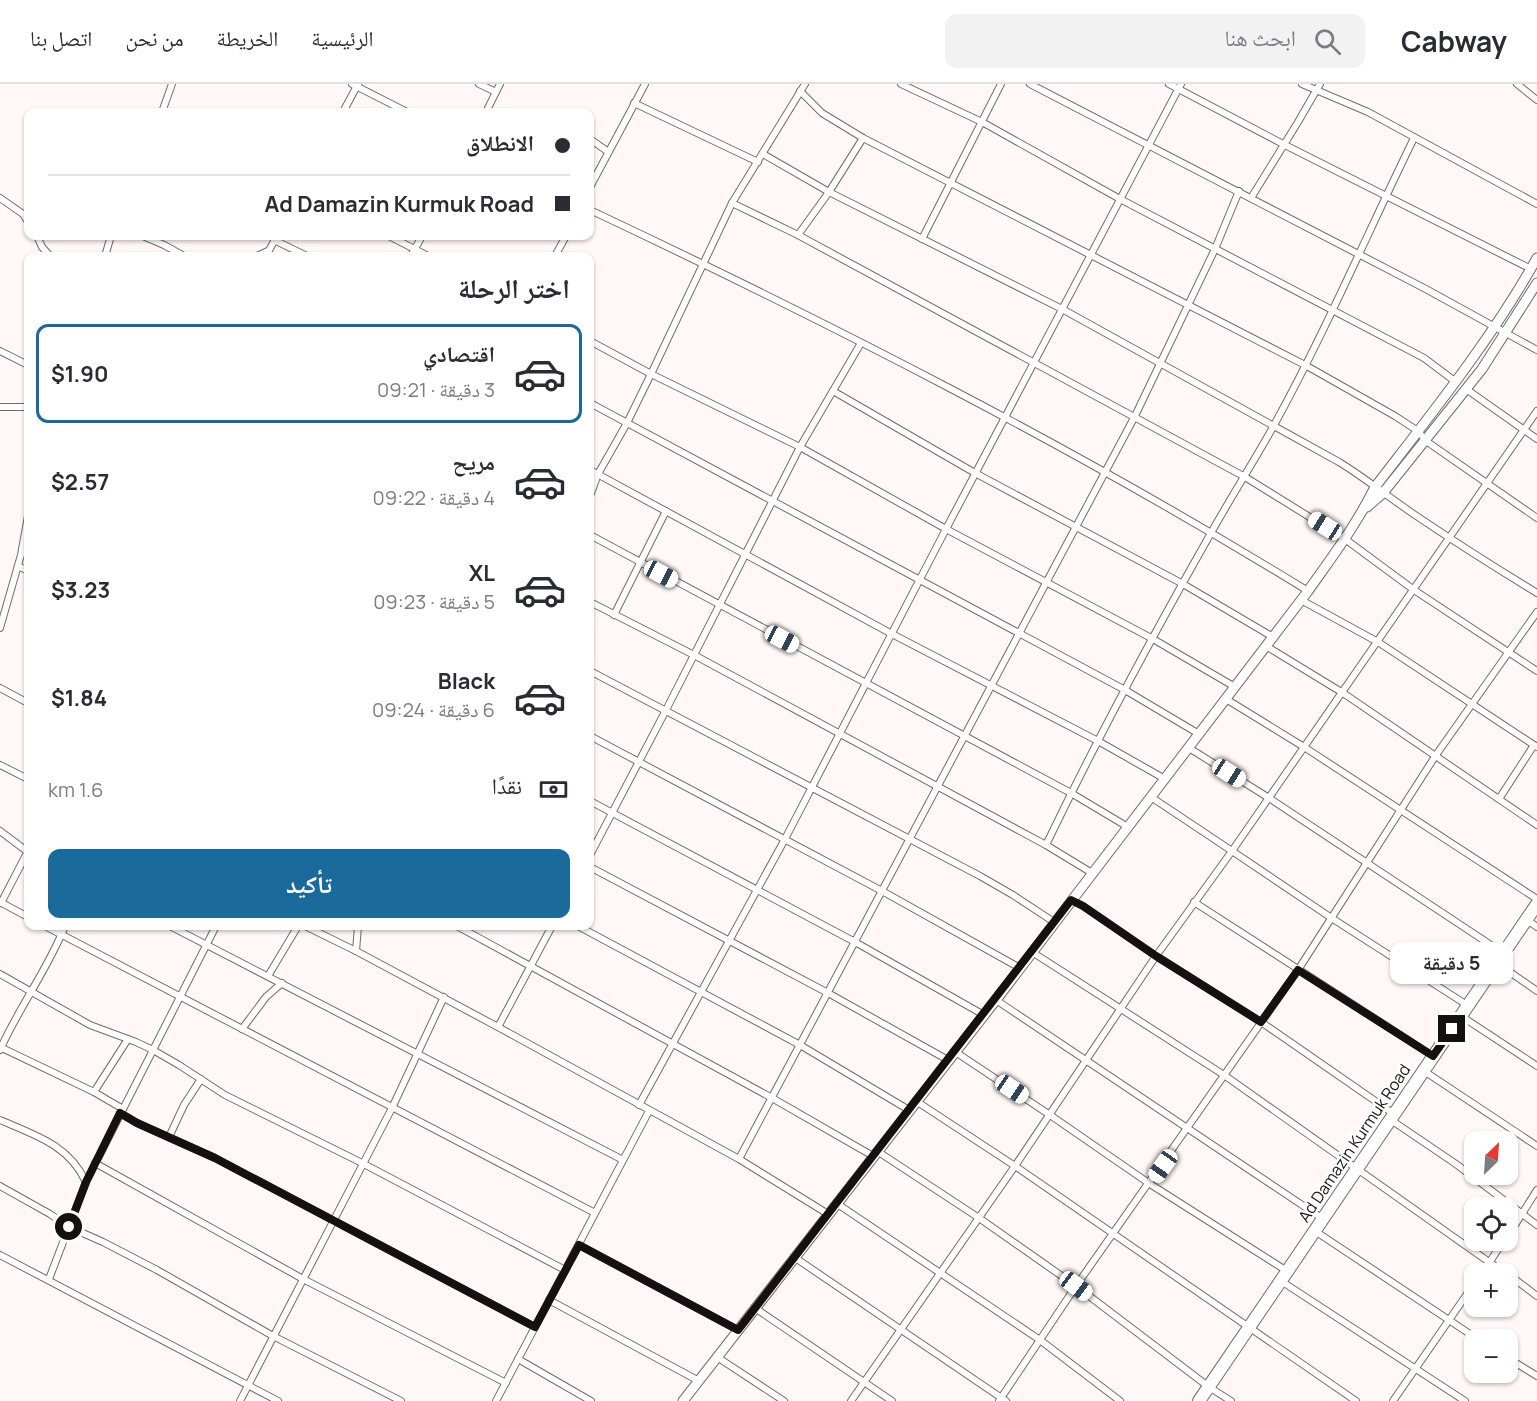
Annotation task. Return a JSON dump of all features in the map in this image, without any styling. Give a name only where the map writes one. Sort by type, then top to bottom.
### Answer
[{"type":"highway","name":"Ad Damazin Kurmuk Road","points":[[1199,1401],[1500,958],[1532,923],[1537,904]]},
{"type":"street","points":[[164,108],[172,84]]},
{"type":"street","points":[[479,84],[496,92]]},
{"type":"street","points":[[488,108],[500,84]]},
{"type":"street","points":[[594,179],[645,84]]},
{"type":"street","points":[[594,483],[597,474],[627,423],[732,203],[805,84]]},
{"type":"street","points":[[901,84],[982,122],[1120,199],[1424,358],[1456,382]]},
{"type":"street","points":[[922,239],[1001,84]]},
{"type":"street","points":[[1030,84],[1239,191],[1496,326],[1537,350]]},
{"type":"street","points":[[1168,84],[1180,87],[1283,144],[1531,269]]},
{"type":"street","points":[[1302,84],[1318,87],[1368,112],[1537,204]]},
{"type":"street","points":[[1517,84],[1537,100]]},
{"type":"street","points":[[345,108],[356,85],[399,108]]},
{"type":"street","points":[[639,1105],[812,789],[975,473],[1180,87]]},
{"type":"street","points":[[1251,198],[1318,87]]},
{"type":"street","points":[[800,91],[822,113],[863,138],[1305,365],[1395,416],[1418,431],[1426,441],[1537,518]]},
{"type":"street","points":[[634,103],[758,162]]},
{"type":"street","points":[[798,235],[829,192],[863,138]]},
{"type":"street","points":[[1046,845],[1125,690],[1212,532],[1274,426],[1333,311],[1357,255],[1414,138]]},
{"type":"street","points":[[594,142],[608,151]]},
{"type":"street","points":[[763,154],[829,192],[1062,309],[1347,467],[1449,538],[1537,593]]},
{"type":"street","points":[[740,1160],[990,685],[1135,416],[1215,249],[1239,191]]},
{"type":"street","points":[[0,198],[24,216]]},
{"type":"street","points":[[732,203],[798,235],[1245,477],[1345,539],[1414,590],[1537,672]]},
{"type":"street","points":[[594,212],[703,263],[1004,418],[1212,532],[1308,591]]},
{"type":"street","points":[[154,240],[177,252]]},
{"type":"street","points":[[279,240],[300,252]]},
{"type":"street","points":[[397,240],[420,252]]},
{"type":"street","points":[[413,252],[420,240]]},
{"type":"street","points":[[683,1401],[996,1000],[1308,591],[1345,539],[1375,487],[1496,326],[1537,258]]},
{"type":"street","points":[[1363,510],[1383,493],[1466,389],[1537,283]]},
{"type":"street","points":[[594,343],[651,374],[800,447],[946,529],[1153,639],[1235,687]]},
{"type":"street","points":[[594,847],[800,447],[861,344]]},
{"type":"street","points":[[0,351],[24,363]]},
{"type":"street","points":[[1466,389],[1537,439]]},
{"type":"street","points":[[833,391],[975,473],[1184,584],[1273,637]]},
{"type":"street","points":[[594,405],[1125,690],[1200,734]]},
{"type":"street","points":[[0,407],[24,408]]},
{"type":"street","points":[[851,1401],[942,1273],[1156,956],[1305,747],[1537,411]]},
{"type":"street","points":[[594,472],[1165,779]]},
{"type":"street","points":[[614,615],[666,511]]},
{"type":"street","points":[[0,628],[24,537]]},
{"type":"street","points":[[594,537],[1071,793],[1128,827]]},
{"type":"street","points":[[18,566],[24,569]]},
{"type":"street","points":[[1301,600],[1378,642],[1535,746],[1499,799]]},
{"type":"street","points":[[594,604],[694,655],[936,788],[1046,845],[1092,873]]},
{"type":"street","points":[[794,1257],[903,1329],[1002,1400],[1076,1286],[1189,1129],[1333,919],[1436,755],[1537,612]]},
{"type":"street","points":[[1266,646],[1436,755],[1537,825]]},
{"type":"street","points":[[594,672],[1013,895],[1054,922]]},
{"type":"street","points":[[0,688],[24,700]]},
{"type":"street","points":[[1226,699],[1305,747],[1537,898]]},
{"type":"street","points":[[594,737],[882,891],[1020,968]]},
{"type":"street","points":[[1189,748],[1367,864],[1500,958],[1537,991]]},
{"type":"street","points":[[0,765],[24,777]]},
{"type":"street","points":[[1151,797],[1464,1010],[1537,1066]]},
{"type":"street","points":[[594,803],[855,942],[984,1015]]},
{"type":"street","points":[[0,831],[24,849]]},
{"type":"street","points":[[24,859],[1,902],[24,915]]},
{"type":"street","points":[[594,869],[828,993],[948,1060]]},
{"type":"street","points":[[1071,900],[1261,1022],[1537,1225]]},
{"type":"street","points":[[1194,902],[1433,1056]]},
{"type":"street","points":[[54,930],[595,1213]]},
{"type":"street","points":[[64,930],[47,965],[12,1023],[0,1048],[94,1092],[137,1123],[215,1158],[535,1327]]},
{"type":"street","points":[[177,930],[623,1160]]},
{"type":"street","points":[[49,1279],[86,1182],[214,930]]},
{"type":"street","points":[[268,976],[296,930]]},
{"type":"street","points":[[313,930],[444,997],[740,1160],[828,1214]]},
{"type":"street","points":[[356,951],[358,930]]},
{"type":"street","points":[[465,930],[531,964],[875,1154],[979,1218],[1076,1286],[1209,1387],[1231,1401]]},
{"type":"street","points":[[498,1027],[550,930]]},
{"type":"street","points":[[585,930],[800,1045],[909,1110]]},
{"type":"street","points":[[1032,952],[1224,1075],[1490,1262],[1497,1251]]},
{"type":"street","points":[[0,974],[90,1025],[153,1050],[225,1095],[566,1270]]},
{"type":"street","points":[[242,1029],[266,997],[282,983]]},
{"type":"street","points":[[240,1401],[392,1108],[444,997]]},
{"type":"street","points":[[996,1000],[1323,1219]]},
{"type":"street","points":[[94,1092],[128,1039]]},
{"type":"street","points":[[954,1051],[1050,1114],[1465,1401]]},
{"type":"street","points":[[1424,1071],[1537,1146]]},
{"type":"street","points":[[169,1137],[184,1106],[201,1079]]},
{"type":"street","points":[[916,1101],[1015,1166],[1356,1401]]},
{"type":"street","points":[[496,1401],[649,1111]]},
{"type":"street","points":[[0,1120],[57,1146],[79,1167],[86,1182]]},
{"type":"street","points":[[95,1163],[303,1279],[506,1383]]},
{"type":"street","points":[[0,1186],[69,1227],[157,1270],[273,1336],[401,1401]]},
{"type":"street","points":[[1518,1220],[1537,1190]]},
{"type":"street","points":[[836,1203],[1040,1340],[1120,1401]]},
{"type":"street","points":[[1314,1231],[1464,1330]]},
{"type":"street","points":[[579,1245],[738,1330]]},
{"type":"street","points":[[0,1255],[278,1401]]},
{"type":"street","points":[[1518,1282],[1537,1296]]},
{"type":"street","points":[[1393,1401],[1464,1299]]},
{"type":"street","points":[[549,1300],[699,1381]]},
{"type":"street","points":[[755,1308],[892,1401]]},
{"type":"street","points":[[717,1357],[784,1401]]},
{"type":"street","points":[[518,1359],[591,1401]]},
{"type":"street","points":[[1518,1364],[1537,1376]]},
{"type":"route","points":[[69,1227],[86,1182],[120,1113],[215,1158],[535,1327],[579,1245],[738,1330],[996,1000],[1071,900],[1261,1022],[1298,970],[1433,1056],[1452,1029]]}]
